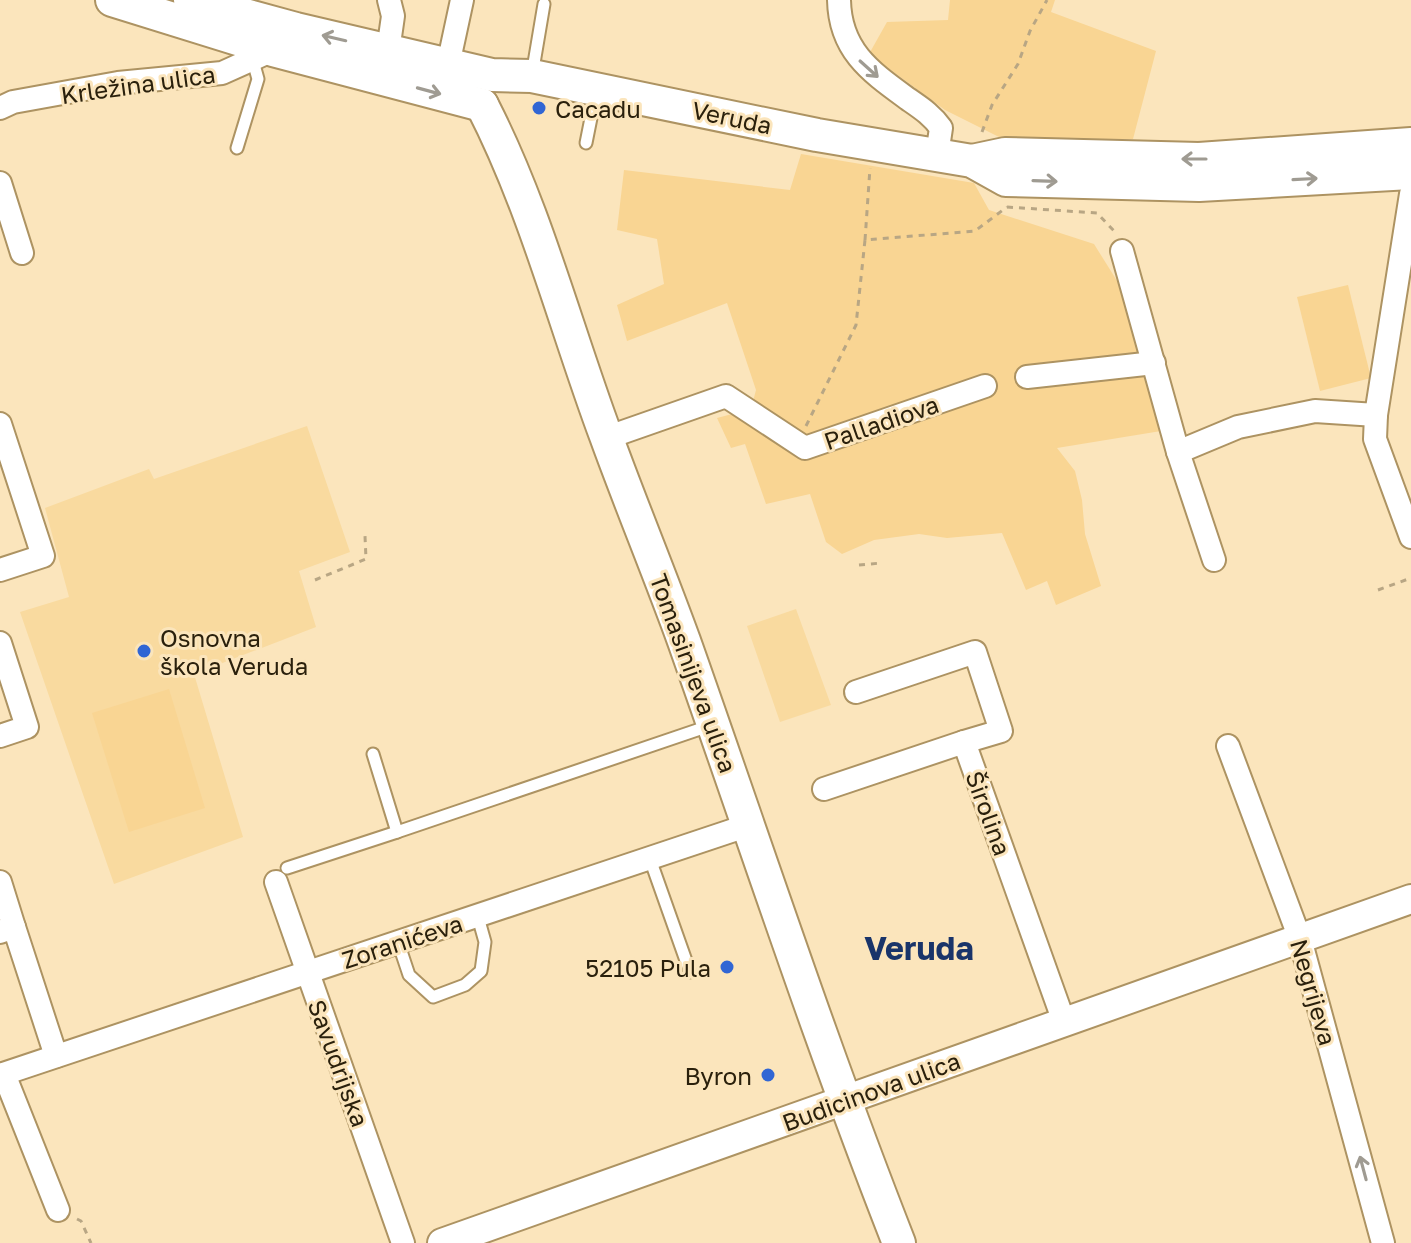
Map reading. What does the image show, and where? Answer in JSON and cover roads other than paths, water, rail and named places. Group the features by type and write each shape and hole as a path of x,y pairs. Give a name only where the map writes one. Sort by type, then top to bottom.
{"main road":[{"name":"Veruda","path":"112,0 263,56 487,90 532,76 872,145 972,161 1006,180 1199,185 1411,173"},
{"name":"Veruda","path":"190,0 448,65 487,90"},
{"name":"Tomasinijeva ulica","path":"487,90 606,438 713,724 843,1101 899,1243"},
{"name":"Veruda","path":"972,161 1005,154 1199,159 1411,144"}],"street":[{"path":"388,51 393,16 389,0"},
{"path":"448,65 462,0"},
{"path":"839,0 845,34 856,57 880,79 933,116 941,128 937,155"},
{"name":"Krležina ulica","path":"0,108 13,102 118,83 222,73 263,56"},
{"path":"0,183 22,253"},
{"path":"1411,194 1376,415 1375,439 1411,537"},
{"path":"1122,251 1178,452 1214,560"},
{"path":"1027,377 1154,363"},
{"name":"Palladiova","path":"606,438 726,396 805,448 985,386"},
{"path":"1178,452 1238,427 1315,411 1376,415"},
{"path":"0,424 43,556 0,570"},
{"path":"0,643 27,727 0,736"},
{"path":"856,692 975,652 1001,731 964,742"},
{"name":"Širolina","path":"824,789 964,742 1064,1022"},
{"name":"Negrijeva","path":"1228,746 1300,939 1383,1243"},
{"name":"Zoranićeva","path":"58,1210 2,1074 749,825"},
{"name":"Savudrijska","path":"282,875 306,973 403,1243"},
{"path":"0,882 7,930 56,1056"},
{"name":"Budicinova ulica","path":"442,1243 1411,899"}],"lane":[{"path":"532,76 544,4"},
{"path":"237,148 263,56"},
{"path":"586,143 597,89"},
{"path":"282,875 397,832 713,724"},
{"path":"373,754 397,832"},
{"path":"650,859 690,972"},
{"path":"398,942 409,975 433,997 465,985 481,971 485,942 478,917"}],"place":[{"name":"Cacadu","path":"539,108"},
{"name":"Osnovna škola Veruda","path":"144,651"},
{"name":"52105 Pula","path":"727,967"},
{"name":"Byron","path":"768,1075"}],"district":[{"name":"Veruda","path":"919,948"}]}
